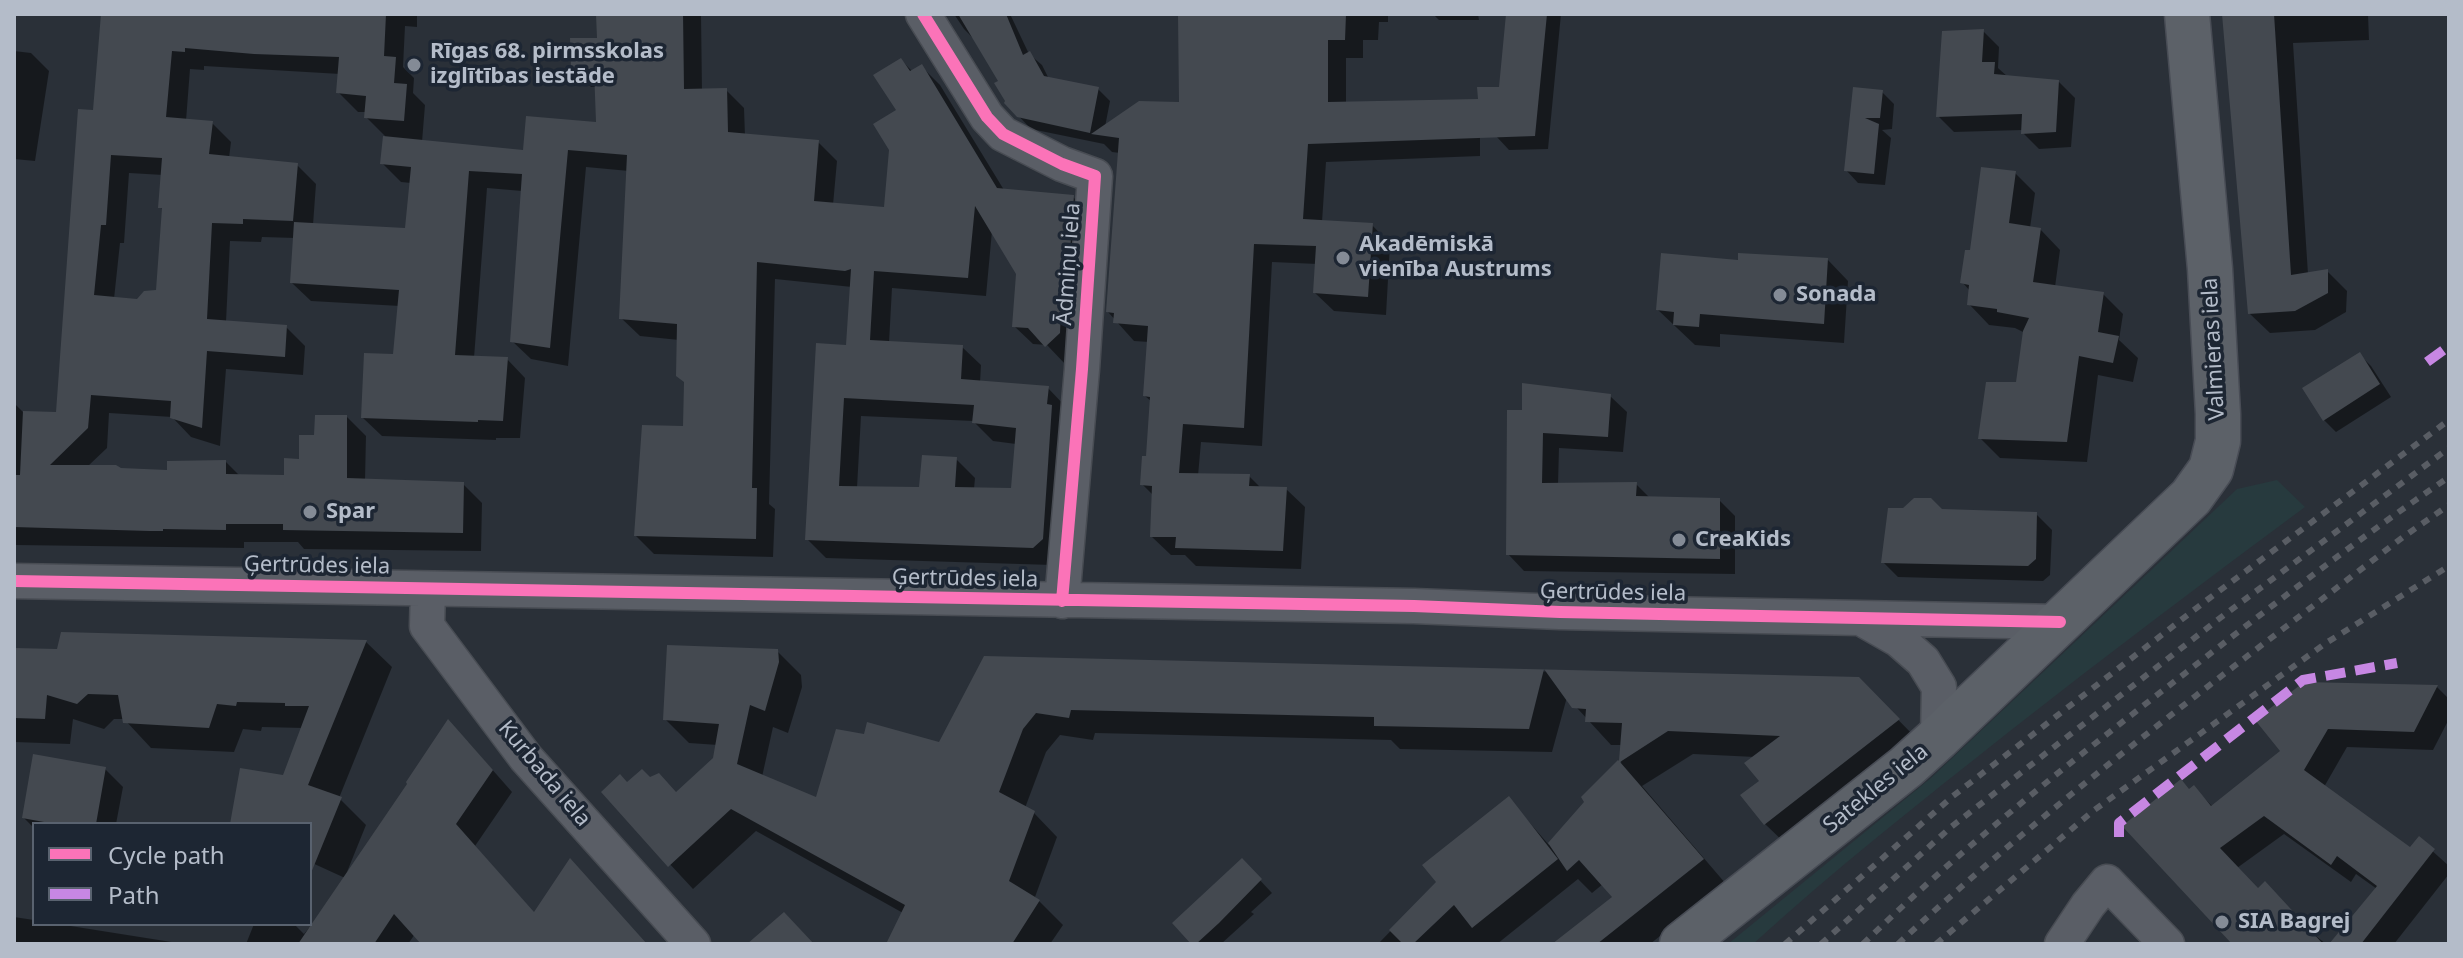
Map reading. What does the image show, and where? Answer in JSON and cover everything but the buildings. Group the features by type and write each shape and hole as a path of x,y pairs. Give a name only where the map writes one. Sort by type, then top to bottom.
{"main road":[{"name":"Valmieras iela","path":"2060,622 2191,497 2211,469 2218,441 2210,269 2187,14"},
{"name":"Satekles iela","path":"1682,944 1906,767 2060,622"}],"street":[{"name":"Ādmiņu iela","path":"923,14 987,117 1003,134 1062,164 1095,176 1062,601"},
{"name":"Ģertrūdes iela","path":"14,581 1414,606 2060,622"},
{"name":"Kurbada iela","path":"428,589 427,626 526,758 693,944"},
{"path":"1860,618 1899,640 1923,661 1939,687 1938,738"},
{"path":"2062,944 2107,882 2167,944"}],"green space":[{"path":"2277,480 2305,507 2010,731 1847,862 1753,944 1728,944 1931,778 2237,489"}],"railway":[{"path":"1785,944 1953,796 2207,600 2449,420"},
{"path":"1821,944 1951,827 2224,615 2449,448"},
{"path":"1863,944 1976,841 2095,744 2310,577 2449,477"},
{"path":"1898,944 2082,785 2403,537 2449,505"},
{"path":"1936,944 2093,811 2326,643 2449,566"}],"marked path":[{"path":"2427,362 2449,346"},
{"path":"2119,837 2119,823 2303,680 2397,663"}],"cycle path":[{"path":"923,14 987,117 1003,134 1062,164 1095,176 1062,601"},
{"path":"14,581 1414,606 2060,622"}],"place":[{"name":"Rīgas 68. pirmsskolas izglītības iestāde","path":"414,65"},
{"name":"Akadēmiskā vienība Austrums","path":"1343,258"},
{"name":"Sonada","path":"1780,295"},
{"name":"Spar","path":"310,512"},
{"name":"CreaKids","path":"1679,540"},
{"name":"SIA Bagrej","path":"2222,922"}]}
